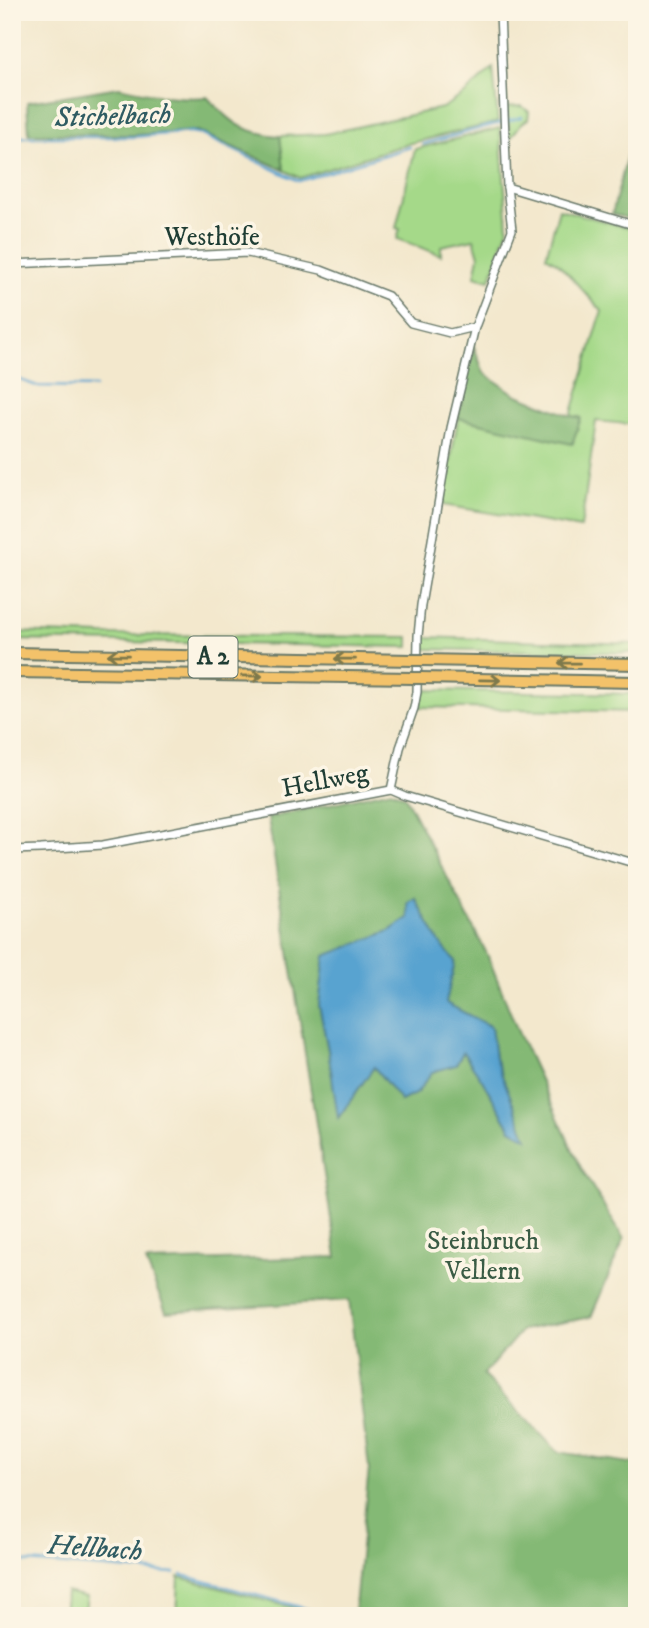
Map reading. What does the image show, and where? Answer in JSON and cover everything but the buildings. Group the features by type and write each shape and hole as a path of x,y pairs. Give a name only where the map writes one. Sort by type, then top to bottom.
{"highway":[{"name":"A 2","path":"12,653 637,664"},
{"name":"A 2","path":"12,671 637,682"}],"street":[{"path":"391,790 417,692 421,605 451,428 475,327 512,230 500,12"},
{"path":"508,187 637,226"},
{"name":"Westhöfe","path":"12,264 248,253 321,270 388,296 411,323 450,333 475,327"},
{"name":"Hellweg","path":"12,850 103,845 391,790 637,864"}],"green space":[{"path":"493,68 498,122 407,144 300,178 284,170 280,136 325,134 442,108 466,93"},
{"path":"119,87 174,97 207,97 239,125 267,135 280,136 284,170 197,131 134,135 29,134 27,102"},
{"path":"522,106 529,112 528,119 510,139 507,107"},
{"path":"500,128 508,228 490,280 475,276 479,256 474,239 441,246 441,255 397,239 400,229 396,228 415,149"},
{"path":"629,148 637,153 637,221 612,214"},
{"path":"559,209 637,230 637,425 596,421 581,528 443,505 458,418 573,443 580,417 571,416 602,311 558,263 546,256"},
{"path":"474,347 484,373 515,394 581,418 572,444 458,418"},
{"path":"12,632 409,637 409,647 12,640"},
{"path":"423,637 637,644 637,653 423,649"},
{"path":"422,690 637,694 637,712 420,707"},
{"name":"Steinbruch Vellern","path":"391,790 405,796 487,954 519,1034 581,1168 624,1239 591,1317 522,1330 483,1375 558,1452 637,1464 637,1616 354,1616 369,1468 349,1300 166,1312 146,1262 337,1257 268,818","holes":["415,898 440,944 455,961 445,1003 491,1027 495,1058 526,1137 511,1129 463,1052 456,1065 432,1072 417,1093 401,1101 374,1067 339,1117 319,1005 325,957 389,931 409,918 408,903"]},
{"path":"179,1577 323,1616 177,1616"},
{"path":"66,1592 87,1597 84,1616 64,1616"}],"water":[{"path":"415,898 440,943 455,961 446,1003 491,1027 495,1058 527,1138 511,1129 463,1052 456,1065 432,1072 417,1093 401,1101 374,1067 338,1118 319,1005 325,956 389,931 409,918 408,903"}],"waterway":[{"name":"Stichelbach","path":"423,144 522,117"},
{"name":"Stichelbach","path":"12,137 134,137 191,132 299,181 410,147"},
{"name":"Stichelbach","path":"629,160 637,162"},
{"path":"12,377 37,386 95,387"},
{"name":"Hellbach","path":"12,1561 175,1573"},
{"name":"Hellbach","path":"182,1575 333,1616"}]}
